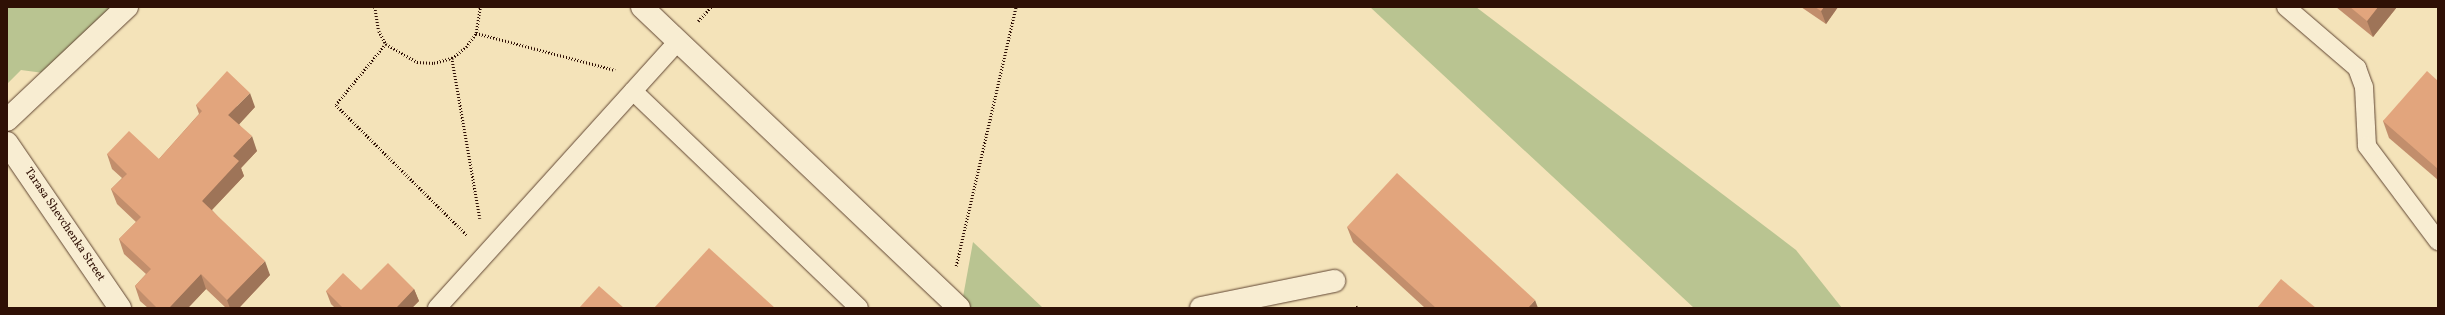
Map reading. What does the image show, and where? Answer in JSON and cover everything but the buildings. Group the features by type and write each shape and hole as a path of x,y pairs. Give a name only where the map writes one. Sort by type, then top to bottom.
{"street":[{"path":"7,120 127,7"},
{"path":"642,7 948,304"},
{"name":"Tarasa Shevchenka Street","path":"7,143 120,308"},
{"path":"1201,308 1334,282"}],"lane":[{"path":"2286,7 2357,68 2364,87 2367,146 2438,241"},
{"path":"437,308 678,41"},
{"path":"633,91 859,308"}],"path":[{"path":"375,7 379,31 386,44 417,62 434,63 452,58 476,33 480,7"},
{"path":"948,304 975,196 1016,7"},
{"path":"476,33 645,78"},
{"path":"386,44 336,105 486,253"},
{"path":"452,58 486,253"}],"green space":[{"path":"7,7 116,7 51,74 21,70 7,84"},
{"path":"1370,7 1476,7 1796,250 1842,308 1694,308"},
{"path":"973,242 1043,308 961,308"}]}
